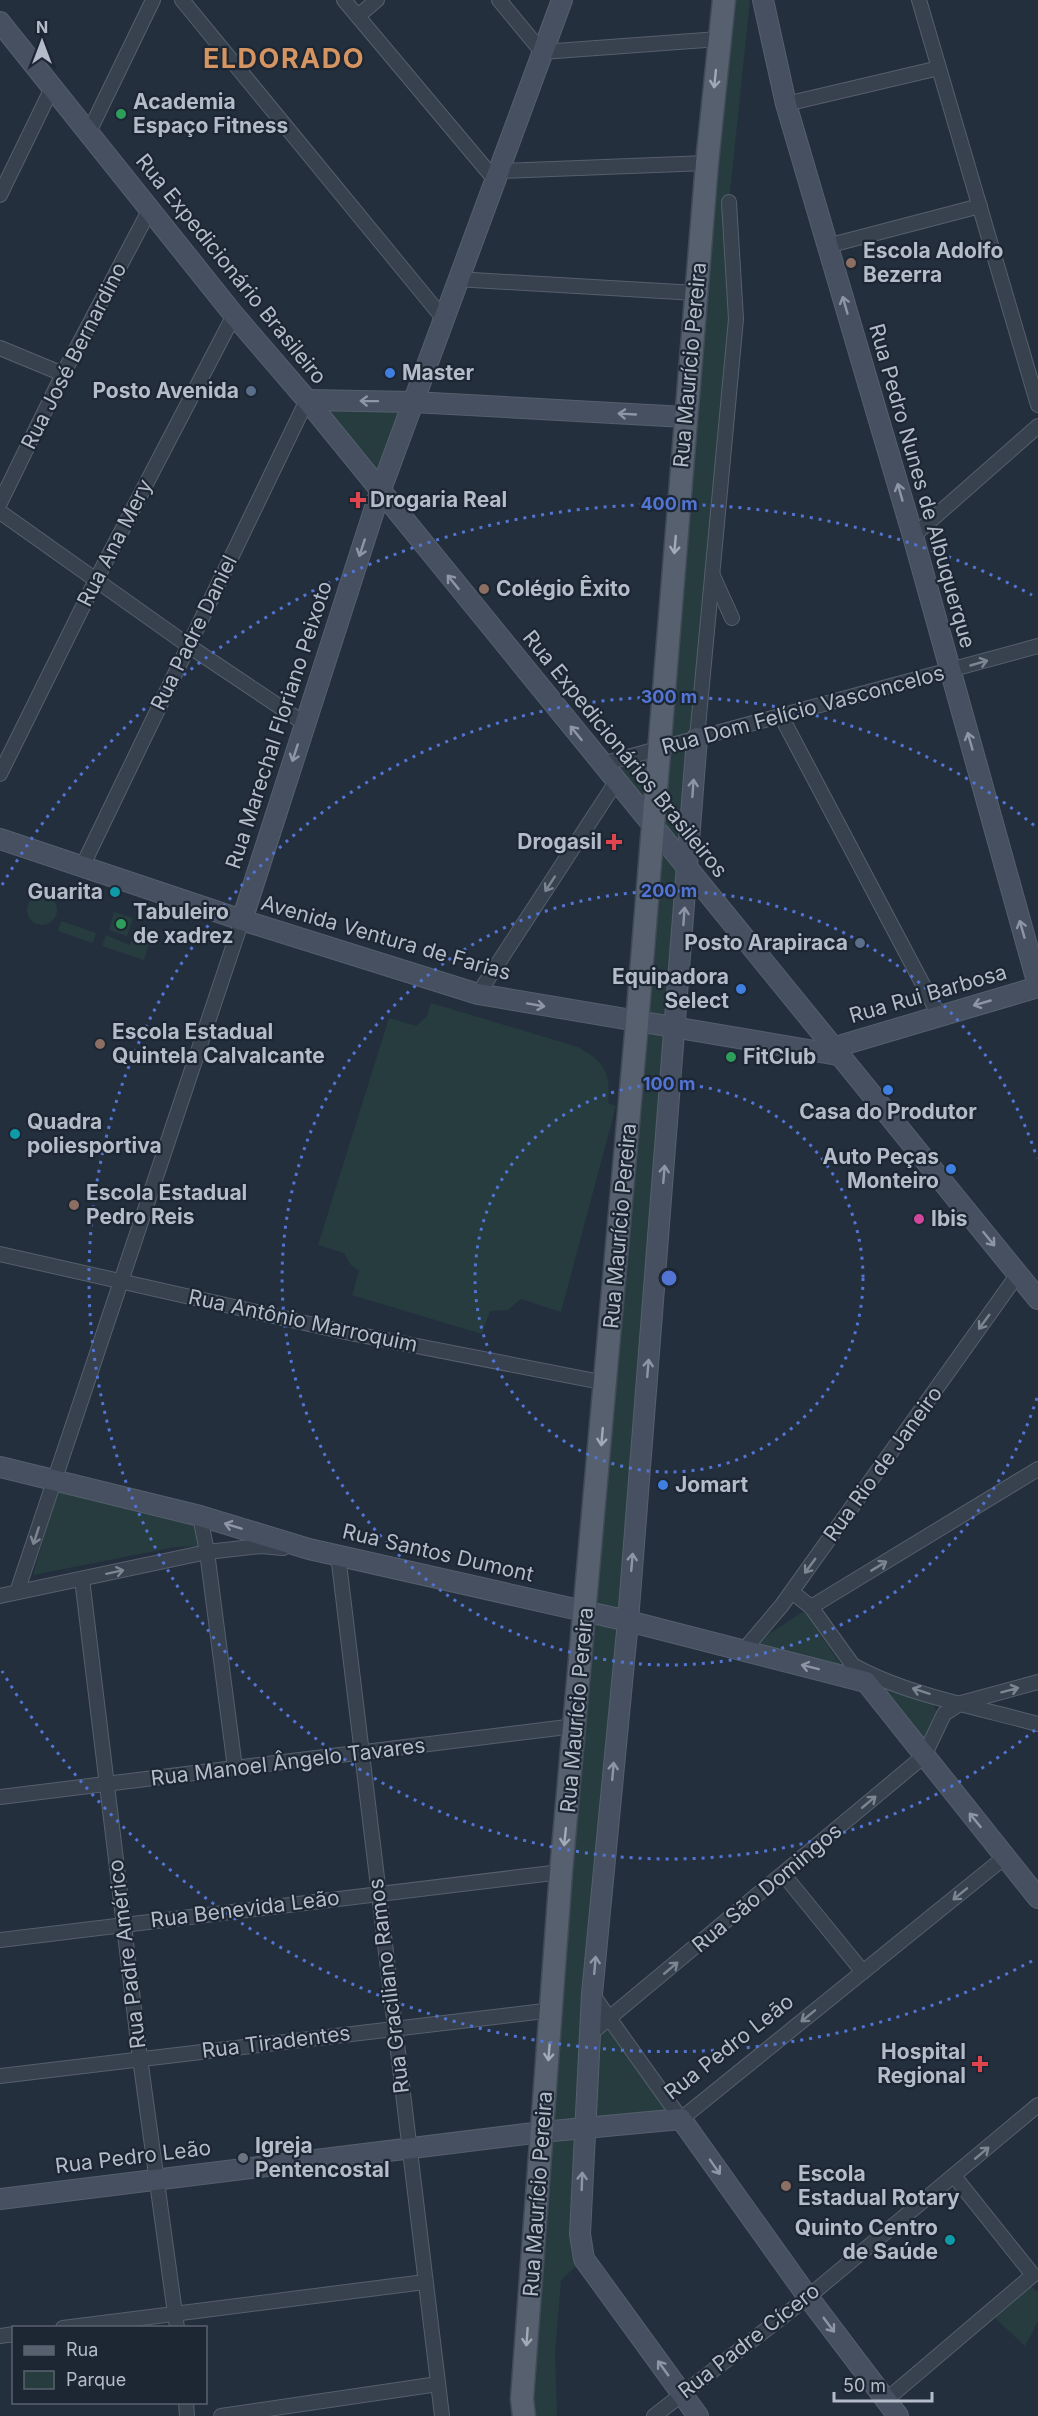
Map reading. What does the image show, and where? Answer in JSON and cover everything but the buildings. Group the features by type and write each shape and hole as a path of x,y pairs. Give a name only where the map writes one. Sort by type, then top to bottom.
{"main road":[{"name":"Rua Maurício Pereira","path":"524,2416 522,2399 553,2010 561,1872 638,1023 706,163 724,0"}],"street":[{"path":"89,132 153,0"},
{"path":"182,0 443,318"},
{"path":"344,0 497,176 706,163"},
{"path":"358,16 376,0"},
{"path":"499,0 542,52 719,39"},
{"name":"Rua Marechal Floriano Peixoto","path":"17,1592 242,920 380,492 456,279 562,0"},
{"name":"Rua Pedro Nunes de Albuquerque","path":"763,0 786,104 913,536 1038,986"},
{"path":"919,0 1038,405"},
{"name":"Rua Expedicionário Brasileiro","path":"0,22 234,315 307,400 380,492"},
{"path":"786,104 939,68"},
{"path":"0,195 52,88"},
{"path":"697,738 736,319 729,202"},
{"path":"827,246 980,206"},
{"name":"Rua José Bernardino","path":"0,503 63,374 150,209"},
{"path":"456,279 696,293"},
{"name":"Rua Ana Mery","path":"0,774 96,580 234,315"},
{"path":"0,348 63,374"},
{"path":"307,400 413,402 686,417"},
{"name":"Rua Padre Daniel","path":"82,867 307,400"},
{"path":"913,536 1038,426"},
{"name":"Rua Expedicionários Brasileiros","path":"380,492 1038,1299"},
{"path":"0,512 189,646 304,723"},
{"path":"712,574 732,618"},
{"name":"Rua Dom Felício Vasconcelos","path":"602,764 1038,646"},
{"path":"781,716 939,1015"},
{"name":"Rua Maurício Pereira","path":"697,738 628,1621 592,1994 580,2234 584,2259 698,2416"},
{"path":"478,994 616,782"},
{"name":"Avenida Ventura de Farias","path":"0,839 242,920 478,994 638,1023 835,1052"},
{"name":"Rua Rui Barbosa","path":"835,1052 939,1015 1038,986"},
{"path":"784,1045 802,1035 810,1020"},
{"name":"Rua Antônio Marroquim","path":"0,1254 345,1332 606,1383"},
{"name":"Rua Rio de Janeiro","path":"744,1650 792,1592 1018,1274"},
{"name":"Rua Santos Dumont","path":"0,1467 200,1516 309,1549 628,1621 866,1682"},
{"path":"811,1607 1038,1469"},
{"path":"200,1516 207,1551 235,1768"},
{"path":"0,1596 207,1551 261,1546 309,1549"},
{"name":"Rua Graciliano Ramos","path":"338,1555 393,2028 442,2416"},
{"name":"Rua Padre Américo","path":"82,1579 123,1924 177,2326"},
{"path":"792,1592 811,1607 851,1664 1038,1898"},
{"path":"851,1664 868,1674 1038,1724"},
{"path":"924,1756 944,1714 961,1703 1038,1682"},
{"name":"Rua Manoel Ângelo Tavares","path":"0,1797 575,1726"},
{"name":"Rua São Domingos","path":"590,2034 784,1875 924,1756"},
{"name":"Rua Pedro Leão","path":"0,2199 542,2132 681,2119 1005,1857"},
{"name":"Rua Benevida Leão","path":"0,1940 561,1872"},
{"path":"784,1875 863,1972"},
{"path":"592,1994 808,2297 892,2408 1033,2275 954,2176"},
{"name":"Rua Tiradentes","path":"0,2076 553,2010"},
{"name":"Rua Padre Cícero","path":"654,2416 808,2297 1038,2105"},
{"path":"78,2326 425,2282"},
{"path":"221,2416 438,2384"}],"green space":[{"path":"724,0 750,0 729,202 736,319 592,1994 681,2119 584,2128 584,2259 561,2280 555,2353 557,2416 524,2416 653,828 602,764 659,748"},
{"path":"316,405 401,406 375,476"},
{"path":"42,895 53,899 57,910 53,921 42,925 31,921 27,910 31,899"},
{"name":"Tabuleiro de xadrez","path":"114,912 133,918 127,936 109,930"},
{"path":"61,921 96,933 93,943 58,931"},
{"path":"135,930 151,936 144,960 102,946 106,935 130,945"},
{"path":"431,1003 578,1047 600,1063 607,1076 608,1103 616,1106 561,1312 521,1299 508,1310 490,1311 482,1334 352,1295 359,1271 350,1264 344,1253 318,1245 389,1018 416,1026 427,1016"},
{"path":"57,1492 196,1526 198,1546 175,1547 33,1575"},
{"path":"804,1611 842,1666 752,1645"},
{"path":"862,1674 933,1703 937,1713 922,1744"},
{"path":"1028,2284 1038,2292 1038,2321 1025,2346 994,2317"}],"place":[{"name":"Academia Espaço Fitness","path":"121,114"},
{"name":"Escola Adolfo Bezerra","path":"851,263"},
{"name":"Master","path":"390,373"},
{"name":"Posto Avenida","path":"251,391"},
{"name":"Drogaria Real","path":"358,500"},
{"name":"Colégio Êxito","path":"484,589"},
{"name":"Drogasil","path":"614,842"},
{"name":"Guarita","path":"115,892"},
{"name":"Tabuleiro de xadrez","path":"121,924"},
{"name":"Posto Arapiraca","path":"860,943"},
{"name":"Equipadora Select","path":"741,989"},
{"name":"Escola Estadual Quintela Calvalcante","path":"100,1044"},
{"name":"FitClub","path":"731,1057"},
{"name":"Casa do Produtor","path":"888,1090"},
{"name":"Quadra poliesportiva","path":"15,1134"},
{"name":"Auto Peças Monteiro","path":"951,1169"},
{"name":"Escola Estadual Pedro Reis","path":"74,1205"},
{"name":"Ibis","path":"919,1219"},
{"name":"Jomart","path":"663,1485"},
{"name":"Hospital Regional","path":"980,2064"},
{"name":"Igreja Pentencostal","path":"243,2158"},
{"name":"Escola Estadual Rotary","path":"786,2186"},
{"name":"Quinto Centro de Saúde","path":"950,2240"}],"district":[{"name":"ELDORADO","path":"284,59"}]}
